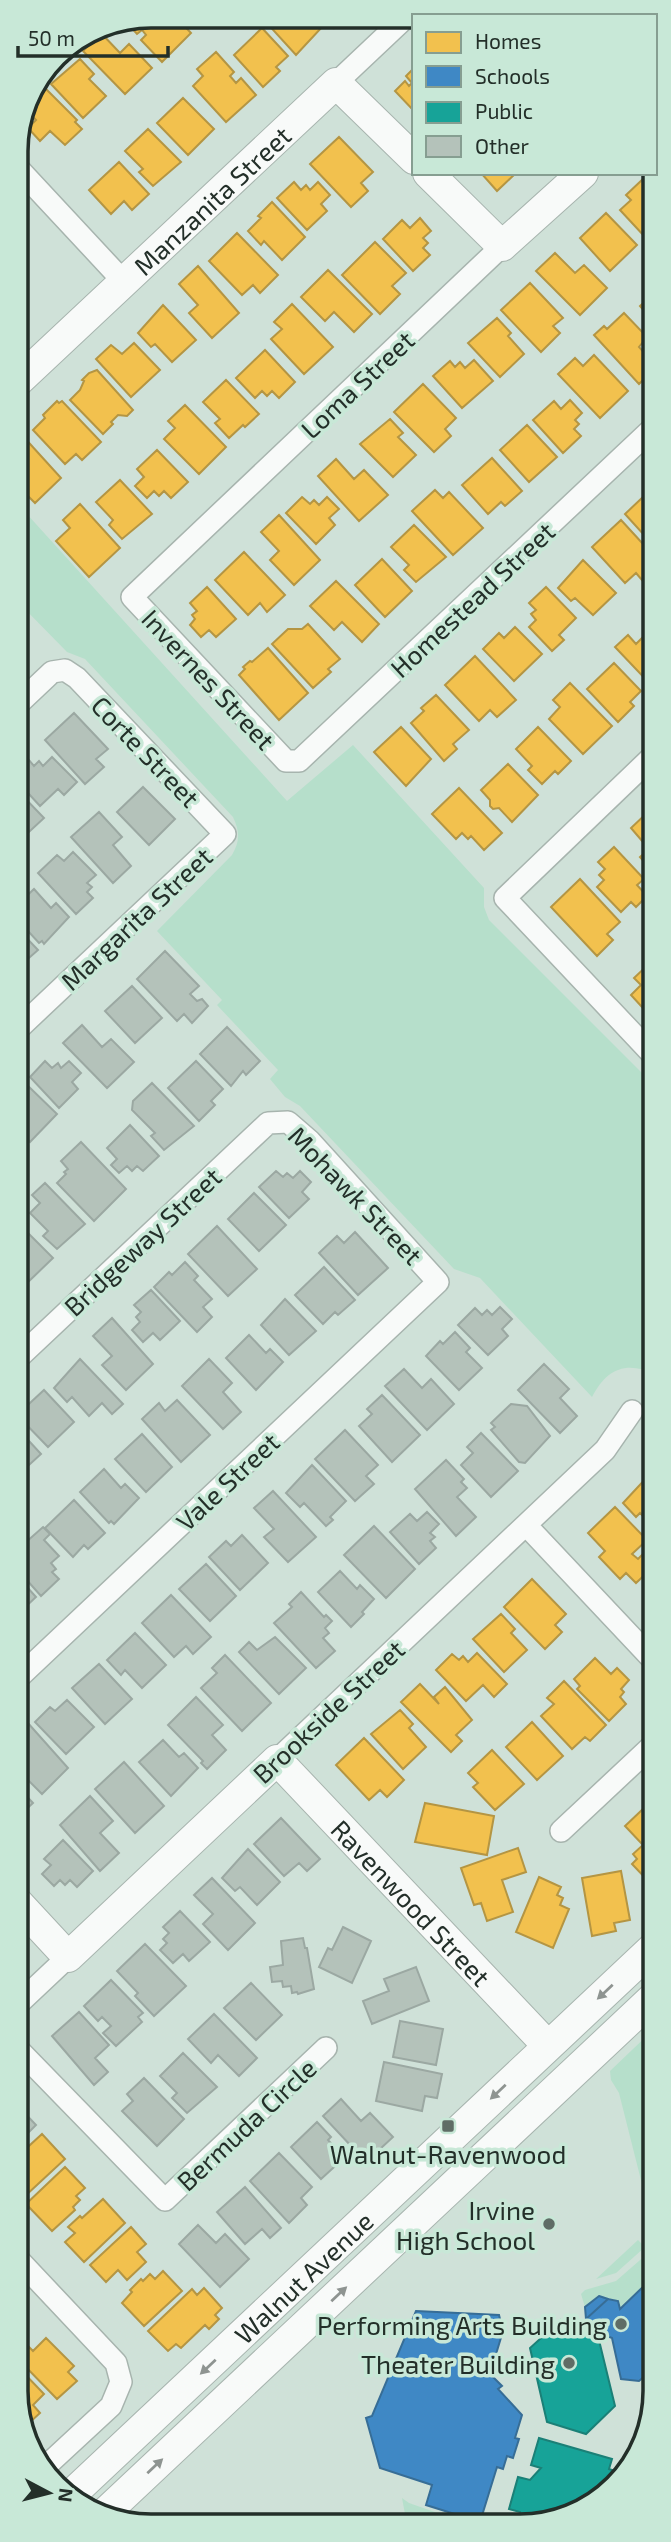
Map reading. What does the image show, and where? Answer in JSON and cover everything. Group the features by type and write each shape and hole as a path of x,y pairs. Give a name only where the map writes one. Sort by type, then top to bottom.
{"main road":[{"path":"336,83 412,157"},
{"name":"Manzanita Street","path":"28,372 336,83"},
{"path":"430,175 502,246"},
{"name":"Loma Street","path":"502,246 581,175"},
{"name":"Brookside Street","path":"68,1957 277,1760"},
{"name":"Ravenwood Street","path":"277,1760 547,2045"},
{"path":"28,1914 68,1957"},
{"name":"Walnut Avenue","path":"84,2483 643,1957"},
{"name":"Walnut Avenue","path":"111,2507 643,2007"}],"street":[{"name":"Manzanita Street","path":"336,83 395,28"},
{"path":"28,179 124,282"},
{"name":"Loma Street","path":"132,597 502,246"},
{"name":"Homestead Street","path":"286,761 299,761 643,437"},
{"name":"Invernes Street","path":"132,597 286,761"},
{"name":"Corte Street","path":"28,695 52,672 65,670 76,678 225,834"},
{"path":"643,766 505,898 643,1044"},
{"name":"Margarita Street","path":"28,1020 225,834"},
{"name":"Mohawk Street","path":"268,1123 288,1122 310,1141 438,1282"},
{"name":"Bridgeway Street","path":"28,1348 268,1123"},
{"name":"Vale Street","path":"28,1669 438,1282"},
{"name":"Brookside Street","path":"277,1760 605,1450 632,1411"},
{"path":"526,1525 643,1649"},
{"path":"561,1831 643,1753"},
{"name":"Brookside Street","path":"28,1995 68,1957"},
{"name":"Bermuda Circle","path":"28,2059 165,2200 326,2049"},
{"path":"28,2270 116,2363 121,2382 111,2406 55,2458"}],"green space":[{"path":"28,515 287,801 353,745 484,888 484,907 489,920 643,1074 643,1370 626,1368 610,1374 592,1397 480,1278 454,1269 300,1106 285,1097 270,1079 278,1070 217,1005 222,1000 157,931 232,855 238,841 233,817 85,659 67,652 28,612"},
{"path":"643,2039 643,2188 619,2093 611,2080 610,2071"},
{"path":"638,2240 643,2245 643,2249 616,2273 596,2279"},
{"path":"643,2257 643,2287 620,2309 618,2301 599,2296 585,2307 581,2294 585,2290 616,2281"},
{"path":"402,2498 440,2514 405,2514"}],"building: Homes":[{"path":"186,28 191,33 162,62 141,40 146,35 142,30 137,34 133,29"},
{"path":"262,28 288,56 276,67 280,71 263,87 234,55"},
{"path":"271,28 321,28 296,55"},
{"path":"105,37 120,53 129,44 152,68 125,94 83,51 91,43"},
{"path":"216,52 234,72 230,76 236,83 241,78 256,95 226,122 193,86 203,76 197,69"},
{"path":"80,59 94,74 89,79 106,96 83,118 51,84"},
{"path":"412,70 412,83 406,76"},
{"path":"405,81 409,86 412,83 412,109 395,91"},
{"path":"45,90 77,120 75,122 82,129 65,145 50,131 40,141 30,130 36,120 33,117 37,104"},
{"path":"183,98 214,129 188,155 157,123"},
{"path":"148,129 181,162 153,186 139,172 143,169 125,151"},
{"path":"339,137 373,172 361,183 368,191 351,207 310,164"},
{"path":"119,162 149,194 132,210 124,201 111,214 89,190"},
{"path":"483,175 514,175 497,191"},
{"path":"643,179 643,235 620,210 631,200 626,195"},
{"path":"294,182 301,190 306,185 310,190 318,182 330,195 321,204 327,211 307,230 277,198"},
{"path":"272,202 305,237 282,260 264,241 261,245 248,231"},
{"path":"606,213 637,245 610,271 580,238"},
{"path":"420,218 431,231 423,238 428,243 423,248 430,255 413,271 383,239 402,220 410,228"},
{"path":"237,233 278,275 260,293 253,285 242,295 209,261"},
{"path":"375,242 406,273 392,286 400,294 380,314 342,275"},
{"path":"555,253 575,273 584,265 607,288 580,315 536,271"},
{"path":"198,266 239,313 212,338 189,313 198,305 179,284"},
{"path":"328,270 372,314 354,332 334,312 325,321 301,297"},
{"path":"530,283 563,318 553,326 560,333 541,352 501,310"},
{"path":"292,304 333,347 304,374 271,339 282,329 274,322"},
{"path":"163,305 196,340 172,362 155,344 151,347 138,333"},
{"path":"624,313 643,333 643,342 639,347 643,352 643,380 639,384 594,335 604,326 607,329"},
{"path":"497,318 511,333 508,336 524,354 500,377 468,343"},
{"path":"134,343 160,370 131,397 96,359 111,345 122,354"},
{"path":"265,350 295,382 279,398 272,391 267,396 262,391 255,398 236,378"},
{"path":"594,355 628,391 600,418 558,374 575,358 583,366"},
{"path":"474,360 493,381 462,408 433,376 450,361 455,367 460,362 465,368"},
{"path":"97,370 133,410 127,416 118,415 103,434 70,400 80,390 84,381 82,380"},
{"path":"226,380 259,414 229,438 215,423 220,419 203,402"},
{"path":"423,384 456,418 445,429 451,436 434,452 394,412"},
{"path":"570,400 582,413 575,420 579,424 574,429 581,436 563,453 533,420 554,401 561,409"},
{"path":"57,401 62,401 101,442 82,460 76,454 65,464 33,430"},
{"path":"185,405 226,447 199,474 164,439 175,428 168,421"},
{"path":"390,419 403,433 398,437 416,455 393,477 360,444"},
{"path":"527,425 557,457 529,482 500,450"},
{"path":"28,442 61,478 35,503 28,496"},
{"path":"157,450 188,482 171,498 164,491 159,496 154,491 147,498 135,486 144,477 137,469"},
{"path":"492,458 522,491 505,506 501,502 488,514 462,485"},
{"path":"336,459 354,479 364,470 388,495 359,521 318,476"},
{"path":"120,480 152,514 122,539 109,525 113,520 96,502"},
{"path":"435,490 443,498 449,492 483,528 453,555 412,511"},
{"path":"302,497 310,504 314,500 319,505 327,497 339,509 329,518 335,525 316,544 286,513"},
{"path":"643,497 643,534 625,514"},
{"path":"80,504 120,548 89,577 56,541 70,528 63,520"},
{"path":"279,515 320,560 294,585 270,560 279,551 261,532"},
{"path":"621,520 643,544 643,579 636,573 625,583 592,547"},
{"path":"414,525 446,557 416,582 404,570 409,565 391,547"},
{"path":"244,552 285,595 267,612 260,603 248,615 215,580"},
{"path":"382,559 412,591 385,617 355,585"},
{"path":"583,560 616,593 593,615 575,598 571,601 558,588"},
{"path":"336,581 379,624 362,642 342,622 334,630 310,606"},
{"path":"207,587 236,619 216,637 209,630 201,637 190,625 195,619 192,615 197,611 190,603"},
{"path":"546,587 576,618 559,635 564,640 552,651 529,627 536,620 531,614 536,610 529,603"},
{"path":"308,624 340,659 328,669 331,672 313,688 272,644 288,629 302,629"},
{"path":"515,627 542,654 514,681 483,649 499,633 504,638"},
{"path":"628,635 636,644 643,637 643,676 615,647"},
{"path":"268,648 308,693 279,720 239,675 245,669 243,667"},
{"path":"475,656 516,700 497,717 490,710 479,721 445,685"},
{"path":"614,663 641,691 630,702 634,706 618,722 587,689"},
{"path":"570,683 612,726 583,754 549,719 560,707 553,700"},
{"path":"436,695 469,730 453,744 457,749 444,761 411,723 424,711 421,708"},
{"path":"401,727 431,759 406,786 374,752"},
{"path":"538,727 571,761 558,774 555,771 542,784 528,770 532,766 516,749"},
{"path":"508,764 538,795 512,822 499,808 493,809 490,806 490,800 481,790"},
{"path":"459,788 502,833 484,850 471,836 468,839 462,833 456,839 432,814"},
{"path":"643,817 643,842 631,828"},
{"path":"614,847 643,878 637,885 643,892 643,900 636,907 631,902 621,912 597,887 604,880 599,875 605,869 598,862"},
{"path":"580,879 620,922 607,934 613,940 597,956 551,907"},
{"path":"643,969 642,1007 631,995 641,985 634,978"},
{"path":"643,1482 643,1516 640,1513 636,1517 623,1503"},
{"path":"615,1507 643,1536 643,1544 632,1554 638,1559 643,1554 643,1576 636,1583 626,1573 620,1579 599,1557 605,1551 588,1533"},
{"path":"532,1579 566,1614 555,1625 562,1632 545,1649 504,1607"},
{"path":"501,1614 515,1629 511,1633 527,1650 504,1672 473,1639"},
{"path":"477,1653 507,1684 494,1697 483,1685 466,1701 436,1670 452,1654 459,1660 463,1656 468,1662"},
{"path":"595,1658 611,1674 617,1668 629,1680 621,1689 624,1692 620,1697 626,1704 609,1721 577,1689 580,1686 574,1679"},
{"path":"564,1681 606,1725 590,1741 585,1737 572,1749 541,1716 554,1704 547,1698"},
{"path":"420,1684 439,1704 434,1697 445,1687 472,1720 456,1735 462,1741 451,1752 401,1702"},
{"path":"400,1710 413,1724 409,1728 426,1747 403,1769 371,1734"},
{"path":"532,1722 563,1756 537,1780 506,1747"},
{"path":"364,1738 404,1780 387,1797 380,1790 369,1800 336,1765"},
{"path":"492,1750 524,1784 495,1810 473,1787 478,1783 468,1773"},
{"path":"425,1803 494,1816 487,1855 415,1842"},
{"path":"643,1809 643,1845 625,1826"},
{"path":"643,1845 643,1876 632,1864 637,1859 633,1854"},
{"path":"518,1848 526,1872 502,1880 513,1912 487,1921 481,1903 474,1905 461,1868"},
{"path":"621,1871 630,1920 614,1923 616,1931 592,1936 582,1878"},
{"path":"539,1877 561,1887 557,1895 563,1898 560,1905 569,1909 553,1948 516,1932"},
{"path":"42,2134 65,2159 28,2193 28,2147"},
{"path":"65,2167 85,2188 76,2196 80,2200 73,2207 75,2210 52,2231 28,2206 28,2202"},
{"path":"103,2199 125,2223 84,2262 65,2242 75,2233 68,2227"},
{"path":"131,2227 146,2244 137,2252 146,2262 127,2280 118,2270 106,2282 90,2265"},
{"path":"163,2271 182,2291 144,2326 122,2303 141,2279 143,2281 150,2274 155,2279"},
{"path":"204,2288 222,2308 215,2315 219,2319 209,2329 205,2325 181,2348 176,2344 168,2351 148,2331 192,2289 197,2295"},
{"path":"46,2338 74,2366 68,2372 77,2381 57,2399 28,2369 28,2348 33,2351"},
{"path":"28,2377 44,2394 33,2405 40,2413 32,2421"}],"building: Schools":[{"name":"Performing Arts Building","path":"643,2287 643,2378 639,2381 621,2379 612,2338 589,2328 586,2319 608,2299 618,2301 620,2309"},
{"path":"599,2296 608,2299 586,2319 585,2307"},
{"path":"416,2311 499,2315 503,2331 490,2374 502,2386 498,2389 522,2415 515,2438 519,2439 513,2458 507,2456 503,2469 497,2467 482,2514 455,2514 426,2505 432,2485 380,2468 366,2418 372,2416"}],"building: Public":[{"name":"Theater Building","path":"561,2320 597,2332 615,2406 586,2434 547,2422 530,2348"},
{"path":"539,2438 612,2459 609,2469 613,2470 582,2498 544,2512 520,2514 509,2509 518,2477 530,2480 541,2468 531,2465"}],"building: Other":[{"path":"74,713 108,749 96,759 104,767 85,784 45,740"},
{"path":"52,757 77,782 64,795 58,789 40,806 28,793 28,759 34,766 39,761 43,766"},
{"path":"143,787 175,819 149,845 117,812"},
{"path":"28,801 44,818 28,833"},
{"path":"99,812 122,837 113,845 131,866 113,883 71,837"},
{"path":"73,852 96,875 87,883 92,887 87,892 93,898 76,914 38,873 57,855 64,861"},
{"path":"34,889 51,908 56,903 69,917 44,944 42,941 39,943 28,931 28,895"},
{"path":"28,940 38,950 28,959"},
{"path":"165,951 199,986 190,994 197,1001 202,999 208,1006 192,1023 184,1014 177,1021 137,979"},
{"path":"132,986 162,1018 135,1043 105,1011"},
{"path":"82,1025 102,1047 111,1039 134,1062 107,1088 63,1043"},
{"path":"227,1027 260,1061 246,1075 243,1071 231,1086 200,1054"},
{"path":"45,1061 52,1068 58,1063 61,1068 69,1061 81,1073 72,1082 78,1089 59,1108 30,1077"},
{"path":"196,1061 223,1089 211,1101 215,1105 199,1121 168,1088"},
{"path":"152,1083 194,1126 164,1150 151,1136 155,1133 132,1110 133,1101"},
{"path":"28,1086 57,1114 30,1142 28,1140"},
{"path":"130,1125 159,1156 143,1171 137,1166 132,1171 127,1166 119,1173 111,1165 117,1159 107,1148"},
{"path":"81,1142 126,1189 94,1221 57,1183 68,1169 61,1161"},
{"path":"276,1171 283,1177 287,1173 293,1178 300,1171 311,1182 302,1192 309,1199 289,1218 259,1187"},
{"path":"45,1183 85,1224 57,1249 43,1236 48,1231 30,1213 40,1203 32,1195"},
{"path":"254,1193 286,1225 259,1251 228,1219"},
{"path":"217,1226 257,1269 228,1296 188,1254"},
{"path":"355,1232 388,1268 358,1295 319,1253 337,1236 344,1243"},
{"path":"28,1233 53,1258 28,1282"},
{"path":"185,1262 198,1276 194,1280 212,1299 203,1307 212,1317 197,1332 154,1287 169,1272 172,1275"},
{"path":"324,1267 355,1300 338,1315 335,1312 323,1324 295,1295"},
{"path":"151,1290 180,1321 160,1340 153,1333 143,1342 132,1330 140,1322 136,1317 141,1312 134,1305"},
{"path":"285,1299 316,1331 289,1355 261,1325"},
{"path":"500,1307 512,1319 502,1329 508,1336 488,1355 458,1325 475,1308 482,1315 487,1310 492,1315"},
{"path":"112,1318 153,1364 126,1390 102,1365 112,1356 93,1336"},
{"path":"455,1332 470,1348 466,1352 482,1368 459,1390 426,1356 440,1341 443,1344"},
{"path":"249,1335 266,1353 270,1349 283,1362 256,1390 226,1358"},
{"path":"80,1359 123,1404 112,1414 102,1403 89,1416 72,1397 67,1402 54,1388"},
{"path":"209,1359 232,1383 223,1392 241,1412 223,1429 182,1386"},
{"path":"544,1364 569,1389 560,1398 577,1416 560,1433 518,1390"},
{"path":"404,1369 422,1388 431,1379 454,1404 427,1430 385,1386"},
{"path":"44,1390 74,1422 48,1447 28,1426 28,1405"},
{"path":"382,1395 420,1435 392,1462 359,1426 372,1414 367,1409"},
{"path":"177,1400 210,1435 181,1462 142,1419 159,1403 165,1411"},
{"path":"511,1404 527,1406 550,1436 525,1463 519,1462 491,1430 495,1427 491,1423"},
{"path":"345,1430 378,1465 366,1476 374,1484 355,1501 315,1459"},
{"path":"481,1433 518,1471 491,1497 461,1465 473,1453 467,1447"},
{"path":"142,1434 172,1467 146,1492 115,1459"},
{"path":"28,1440 41,1454 28,1466"},
{"path":"446,1460 464,1479 461,1482 467,1488 457,1497 476,1517 456,1536 415,1489"},
{"path":"312,1465 346,1501 330,1517 333,1520 326,1526 304,1503 300,1507 286,1493"},
{"path":"104,1469 121,1488 125,1484 139,1498 114,1524 111,1521 109,1523 80,1492"},
{"path":"273,1491 316,1537 288,1562 264,1537 274,1529 254,1508"},
{"path":"74,1500 105,1533 88,1549 84,1545 73,1557 45,1528"},
{"path":"427,1512 439,1524 430,1533 435,1537 430,1541 436,1548 419,1564 390,1532 410,1514 417,1521"},
{"path":"374,1526 415,1569 386,1598 344,1555"},
{"path":"43,1527 50,1534 44,1540 59,1556 51,1563 56,1569 52,1572 59,1579 41,1596 28,1581 28,1540"},
{"path":"242,1535 268,1563 240,1590 209,1557 226,1541 231,1546"},
{"path":"206,1564 236,1596 210,1621 179,1589"},
{"path":"340,1571 357,1589 360,1585 374,1599 351,1627 318,1592"},
{"path":"28,1588 36,1597 28,1604"},
{"path":"301,1592 324,1617 326,1615 332,1621 325,1628 329,1633 323,1638 335,1651 316,1668 274,1623 292,1607 289,1604"},
{"path":"171,1595 211,1637 193,1654 186,1646 174,1657 142,1623"},
{"path":"135,1633 166,1665 142,1688 125,1670 121,1675 107,1660"},
{"path":"275,1637 306,1668 279,1694 239,1652 249,1642 257,1650"},
{"path":"225,1655 271,1703 242,1731 201,1688 217,1673 212,1668"},
{"path":"99,1664 132,1699 105,1724 72,1688"},
{"path":"196,1697 223,1725 212,1735 226,1750 207,1769 201,1763 203,1761 168,1725"},
{"path":"67,1700 94,1727 66,1754 35,1722 50,1707 55,1711"},
{"path":"28,1723 68,1768 42,1794 28,1780"},
{"path":"163,1740 179,1757 184,1753 198,1768 171,1796 139,1762"},
{"path":"124,1762 164,1806 135,1833 95,1789"},
{"path":"90,1796 113,1821 100,1833 119,1853 100,1871 60,1825"},
{"path":"281,1818 320,1859 307,1871 299,1863 284,1876 254,1844"},
{"path":"63,1840 93,1871 77,1887 70,1880 65,1885 60,1880 54,1886 42,1874 51,1865 44,1859"},
{"path":"248,1849 280,1882 257,1905 240,1887 235,1891 222,1878"},
{"path":"212,1878 255,1923 228,1950 203,1924 213,1914 194,1895"},
{"path":"180,1911 210,1942 189,1961 183,1954 173,1963 160,1950 167,1943 163,1939 169,1933 163,1927"},
{"path":"343,1927 371,1941 352,1983 319,1967 328,1948 332,1950"},
{"path":"303,1938 314,1989 298,1994 292,1993 291,1986 283,1987 282,1981 272,1982 270,1967 283,1965 281,1941"},
{"path":"145,1944 186,1986 154,2016 135,1996 138,1993 117,1971"},
{"path":"416,1967 429,2001 372,2024 363,2001 389,1991 384,1979"},
{"path":"111,1980 143,2013 138,2017 142,2022 116,2046 103,2033 111,2026 102,2017 98,2021 84,2006"},
{"path":"251,1983 282,2015 256,2040 224,2008"},
{"path":"79,2012 109,2045 95,2058 108,2072 94,2085 52,2036"},
{"path":"214,2014 257,2058 239,2076 218,2055 211,2063 188,2039"},
{"path":"400,2021 443,2029 436,2065 393,2057"},
{"path":"183,2053 217,2087 187,2113 172,2098 177,2093 160,2076"},
{"path":"384,2062 442,2074 437,2098 425,2096 422,2111 376,2101"},
{"path":"144,2078 184,2119 157,2146 122,2111 133,2101 127,2094"},
{"path":"341,2099 361,2121 370,2113 393,2137 366,2162 323,2116"},
{"path":"28,2117 36,2125 28,2133"},
{"path":"317,2122 331,2137 328,2140 344,2158 321,2179 291,2147"},
{"path":"279,2153 312,2187 301,2198 307,2205 289,2223 250,2181"},
{"path":"245,2187 281,2228 270,2238 262,2229 245,2244 217,2212"},
{"path":"198,2225 216,2243 225,2234 249,2259 220,2287 179,2244"}],"place":[{"name":"Walnut-Ravenwood","path":"448,2126"},
{"name":"Irvine High School","path":"549,2224"},
{"name":"Performing Arts Building","path":"621,2324"},
{"name":"Theater Building","path":"569,2363"}]}
